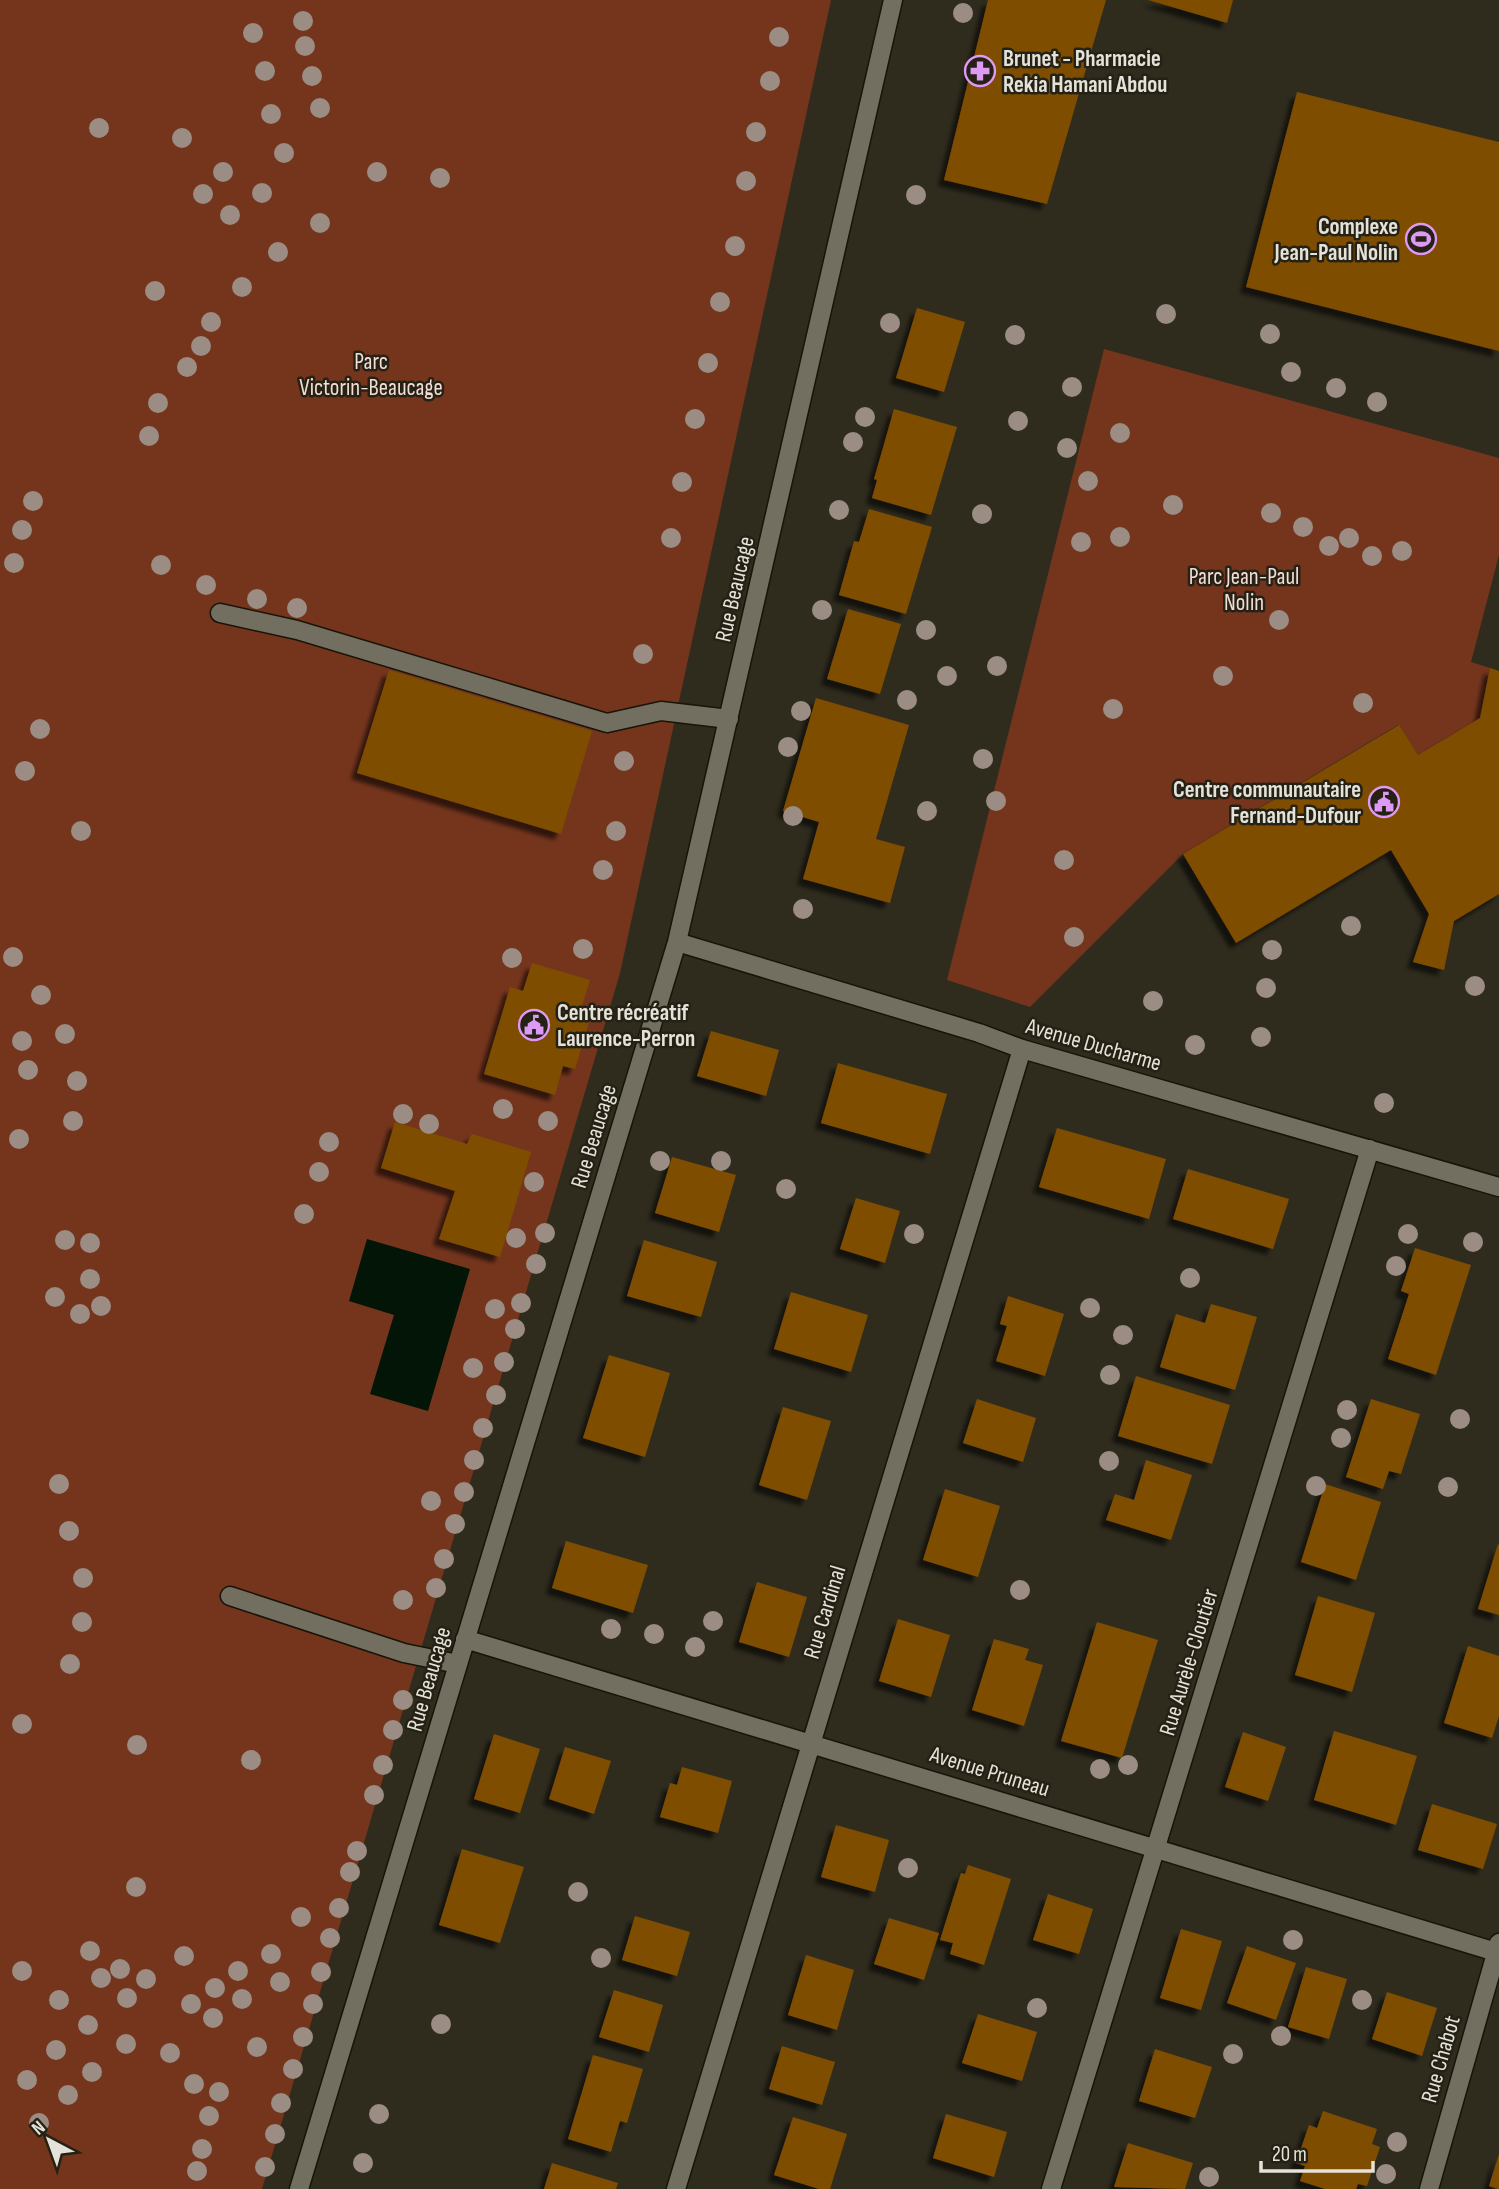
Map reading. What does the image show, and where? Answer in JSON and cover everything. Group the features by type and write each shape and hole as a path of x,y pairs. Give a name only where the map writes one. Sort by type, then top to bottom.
{"street":[{"name":"Rue Beaucage","path":"299,2189 677,942 893,0"},
{"path":"220,613 297,630 607,723 661,711 729,719"},
{"name":"Avenue Ducharme","path":"677,942 1022,1049 1499,1187"},
{"name":"Rue Cardinal","path":"676,2189 1022,1049"},
{"name":"Rue Aurèle-Cloutier","path":"1051,2189 1370,1149"},
{"path":"230,1596 404,1653 458,1664"},
{"name":"Avenue Pruneau","path":"465,1639 1498,1949"},
{"name":"Rue Chabot","path":"1429,2189 1498,1949"}],"green space":[{"name":"Parc Victorin-Beaucage","path":"0,0 831,0 620,973 262,2189 0,2189"},
{"name":"Parc Jean-Paul Nolin","path":"1104,349 1499,458 1499,555 1471,662 1490,668 1480,718 1418,755 1398,725 1183,854 1030,1007 947,980"}],"shaded area":[{"path":"367,1239 470,1269 428,1411 370,1394 394,1315 349,1301"}],"building":[{"path":"988,0 1106,0 1047,204 944,180"},
{"path":"1148,0 1233,0 1227,23"},
{"path":"1297,92 1499,142 1499,351 1246,287"},
{"path":"917,308 965,322 944,392 896,378"},
{"path":"894,409 957,427 931,515 872,498 877,480 874,479"},
{"path":"869,509 932,527 906,614 839,595 854,541 859,542"},
{"path":"848,609 901,624 880,694 827,679"},
{"name":"Centre communautaire Fernand-Dufour","path":"1490,668 1499,671 1499,894 1454,921 1444,970 1413,962 1429,914 1391,850 1236,943 1183,854 1399,725 1418,755 1480,718"},
{"path":"389,670 592,731 561,834 357,773"},
{"path":"816,698 909,725 876,839 905,847 890,903 803,879 819,822 783,811"},
{"path":"532,963 590,980 581,1009 592,1012 575,1069 563,1066 555,1095 484,1074 510,987 523,991"},
{"path":"711,1031 779,1050 766,1096 697,1076"},
{"path":"838,1063 947,1094 930,1154 821,1123"},
{"path":"395,1122 467,1144 472,1134 531,1152 500,1257 439,1239 455,1191 381,1168"},
{"path":"1057,1128 1166,1159 1149,1219 1039,1187"},
{"path":"672,1157 736,1175 719,1232 655,1213"},
{"path":"1188,1169 1289,1199 1273,1249 1173,1219"},
{"path":"856,1198 900,1211 885,1263 840,1249"},
{"path":"644,1240 717,1262 701,1317 627,1296"},
{"path":"1415,1248 1471,1265 1436,1375 1388,1359 1409,1294 1401,1291"},
{"path":"791,1292 868,1315 851,1372 774,1349"},
{"path":"1008,1296 1064,1314 1045,1376 996,1361 1007,1326 1000,1324"},
{"path":"1211,1304 1257,1317 1235,1390 1160,1367 1176,1314 1205,1323"},
{"path":"609,1355 670,1373 645,1457 583,1438"},
{"path":"1136,1376 1230,1405 1212,1464 1118,1436"},
{"path":"977,1399 1036,1418 1023,1462 963,1443"},
{"path":"1371,1399 1420,1414 1401,1474 1389,1471 1383,1489 1346,1477"},
{"path":"783,1407 831,1421 807,1500 759,1485"},
{"path":"1146,1460 1192,1475 1171,1540 1106,1520 1115,1494 1134,1500"},
{"path":"1325,1484 1381,1502 1356,1580 1301,1562"},
{"path":"945,1489 1000,1506 978,1577 923,1560"},
{"path":"566,1541 648,1565 633,1613 552,1588"},
{"path":"1499,1545 1499,1615 1478,1609"},
{"path":"757,1582 807,1597 789,1657 739,1642"},
{"path":"1318,1596 1375,1613 1352,1692 1295,1675"},
{"path":"898,1619 950,1635 931,1697 879,1681"},
{"path":"1097,1622 1158,1640 1122,1758 1061,1741"},
{"path":"994,1639 1029,1649 1025,1660 1043,1665 1024,1726 972,1710"},
{"path":"1468,1646 1499,1656 1499,1716 1492,1738 1444,1723"},
{"path":"1334,1731 1417,1756 1396,1825 1314,1800"},
{"path":"1243,1732 1286,1747 1268,1801 1225,1787"},
{"path":"494,1734 540,1749 520,1813 474,1799"},
{"path":"565,1747 611,1761 594,1814 549,1799"},
{"path":"682,1767 732,1781 718,1833 660,1817 670,1783 677,1785"},
{"path":"1432,1804 1497,1824 1483,1869 1418,1850"},
{"path":"836,1825 889,1840 875,1892 821,1877"},
{"path":"462,1849 524,1867 500,1943 439,1925"},
{"path":"968,1865 1011,1879 984,1965 950,1954 953,1943 940,1940 961,1873 965,1874"},
{"path":"1048,1894 1093,1909 1079,1954 1033,1940"},
{"path":"635,1916 690,1932 677,1976 622,1960"},
{"path":"889,1918 939,1933 924,1980 874,1964"},
{"path":"1181,1929 1222,1941 1201,2010 1160,1998"},
{"path":"1247,1946 1296,1963 1276,2020 1227,2003"},
{"path":"806,1955 854,1970 837,2030 788,2015"},
{"path":"1306,1967 1347,1979 1329,2039 1288,2027"},
{"path":"614,1990 663,2005 649,2052 599,2037"},
{"path":"1387,1992 1437,2008 1422,2056 1372,2039"},
{"path":"978,2014 1037,2032 1022,2081 962,2063"},
{"path":"782,2046 835,2062 822,2105 769,2089"},
{"path":"1155,2049 1212,2067 1195,2118 1139,2101"},
{"path":"593,2055 643,2069 627,2123 620,2121 611,2152 568,2139"},
{"path":"1323,2111 1377,2129 1372,2144 1380,2147 1367,2186 1358,2184 1356,2189 1325,2189 1300,2181 1305,2166 1296,2163 1309,2125 1317,2128"},
{"path":"946,2114 1007,2132 994,2177 933,2158"},
{"path":"793,2117 847,2134 830,2189 819,2189 774,2175"},
{"path":"1128,2143 1193,2163 1185,2189 1114,2187"},
{"path":"1499,2154 1499,2189 1498,2189 1489,2186"},
{"path":"552,2163 618,2183 616,2189 544,2189"}],"place":[{"name":"Brunet - Pharmacie Rekia Hamani Abdou","path":"980,71"},
{"name":"Complexe Jean-Paul Nolin","path":"1421,239"},
{"name":"Centre communautaire Fernand-Dufour","path":"1384,802"},
{"name":"Centre récréatif Laurence-Perron","path":"534,1025"}]}
